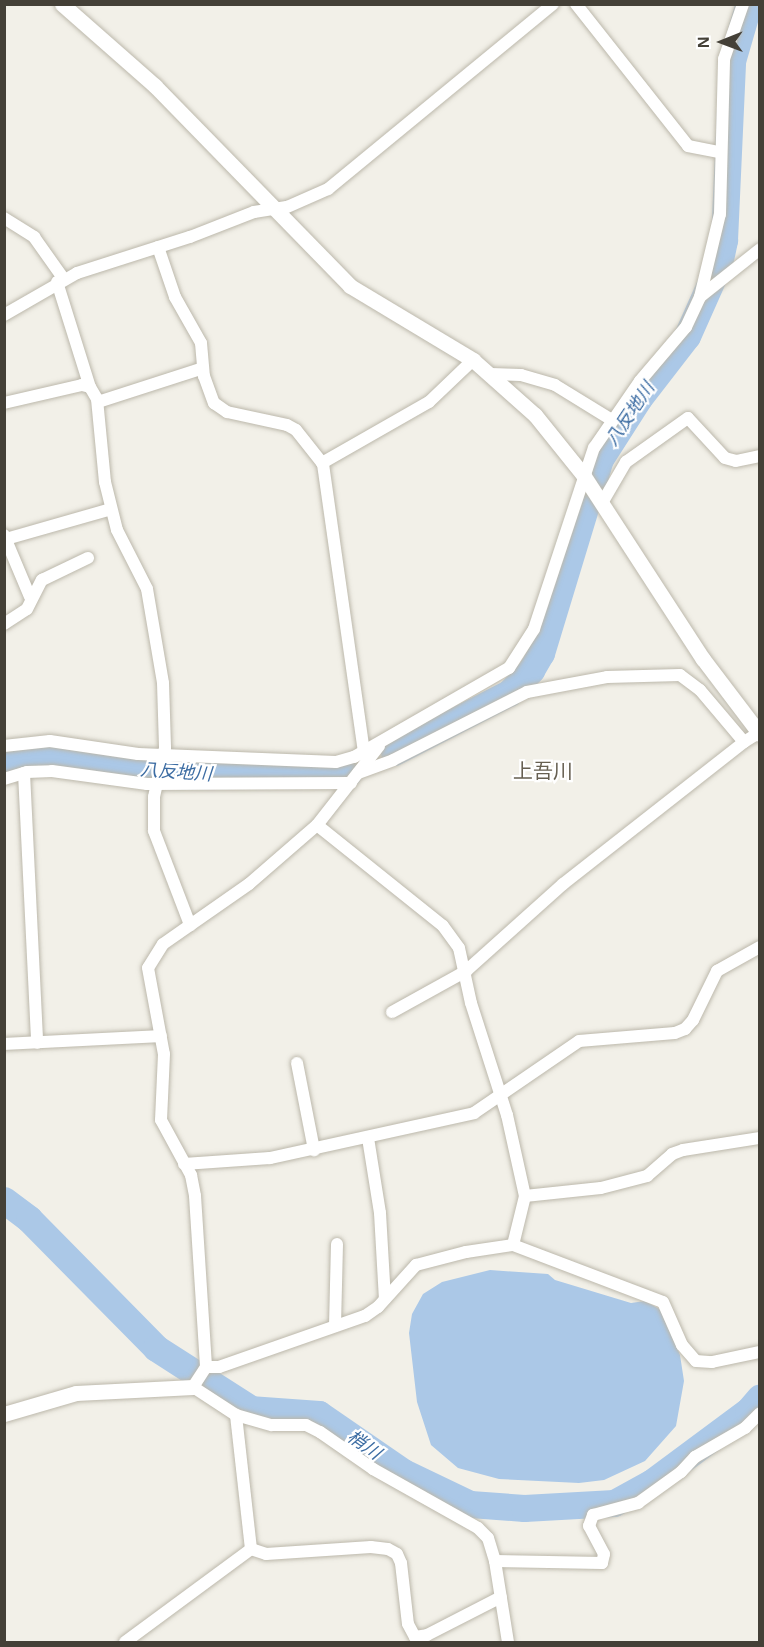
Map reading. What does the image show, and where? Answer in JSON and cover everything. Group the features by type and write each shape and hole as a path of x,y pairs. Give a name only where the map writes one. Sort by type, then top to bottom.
{"street":[{"path":"62,4 163,94 350,286 473,360 535,415 584,476 703,659 759,733 744,742 563,884 466,971 392,1012"},
{"path":"4,315 60,280 254,212 274,209 328,189 553,4"},
{"path":"576,4 688,146 720,152"},
{"path":"4,746 50,741 162,755 336,762 364,751 510,668 534,629 594,448 612,420 686,327 700,297 720,214 724,59 743,4"},
{"path":"4,218 34,237 60,280 90,387 98,402 105,482 111,509 120,537 147,589 163,683 162,755 157,784 154,831 190,925"},
{"path":"158,247 175,297 201,343 206,387 219,409 287,425 296,430 322,463 364,751"},
{"path":"700,297 759,249"},
{"path":"322,463 429,402 473,360"},
{"path":"98,402 203,368"},
{"path":"491,374 508,372 546,382 612,420"},
{"path":"4,404 70,386 90,387"},
{"path":"602,503 626,462 688,418 725,458 736,461 759,456"},
{"path":"30,597 5,537 111,509"},
{"path":"4,624 20,616 42,580 88,558"},
{"path":"4,779 24,772 74,773 157,784 354,778 527,692 607,677 680,675 700,690 744,742"},
{"path":"195,1386 206,1367 195,1196 184,1164 161,1120 165,1068 148,968 163,944 249,884 317,825 383,740"},
{"path":"24,772 37,1043"},
{"path":"317,825 443,927 459,948 466,971 471,1003 502,1096 525,1196 513,1245"},
{"path":"184,1164 270,1158 474,1113 502,1096 579,1041 675,1033 685,1029 693,1020 717,971 759,947"},
{"path":"4,1044 161,1036"},
{"path":"297,1063 314,1149"},
{"path":"368,1138 380,1213 385,1299"},
{"path":"525,1196 601,1188 647,1176 672,1154 684,1150 759,1138"},
{"path":"335,1326 337,1244"},
{"path":"206,1367 219,1368 365,1316 385,1299 416,1265 466,1252 513,1245 663,1302 682,1345 696,1361 712,1362 759,1352"},
{"path":"4,1414 76,1393 195,1386 236,1415 272,1425 306,1425 320,1432 373,1469 478,1528 488,1538 495,1561 508,1642"},
{"path":"495,1561 602,1563 604,1554 589,1526 593,1515 638,1503 695,1457 745,1428 759,1413"},
{"path":"236,1415 251,1549"},
{"path":"251,1549 266,1554 371,1547 388,1549 397,1554 401,1563 408,1624 411,1633 418,1640 501,1597"},
{"path":"125,1642 251,1549"}],"water":[{"path":"490,1270 548,1274 555,1280 631,1303 645,1301 661,1310 680,1355 684,1381 676,1426 645,1461 604,1480 579,1483 499,1479 458,1468 431,1445 417,1402 409,1333 412,1314 423,1294 442,1282"}],"waterway":[{"name":"八反地川","path":"394,752 509,693 531,670 541,653 600,459 639,398 687,336 719,264 724,240 732,61 748,6"},
{"name":"八反地川","path":"4,764 44,757 184,776 348,773"},
{"name":"梢川","path":"4,1200 29,1219 156,1348 251,1409 319,1414 403,1472 470,1504 524,1508 614,1503 652,1482 748,1411 760,1397"}],"district":[{"name":"上吾川","path":"543,771"}]}
